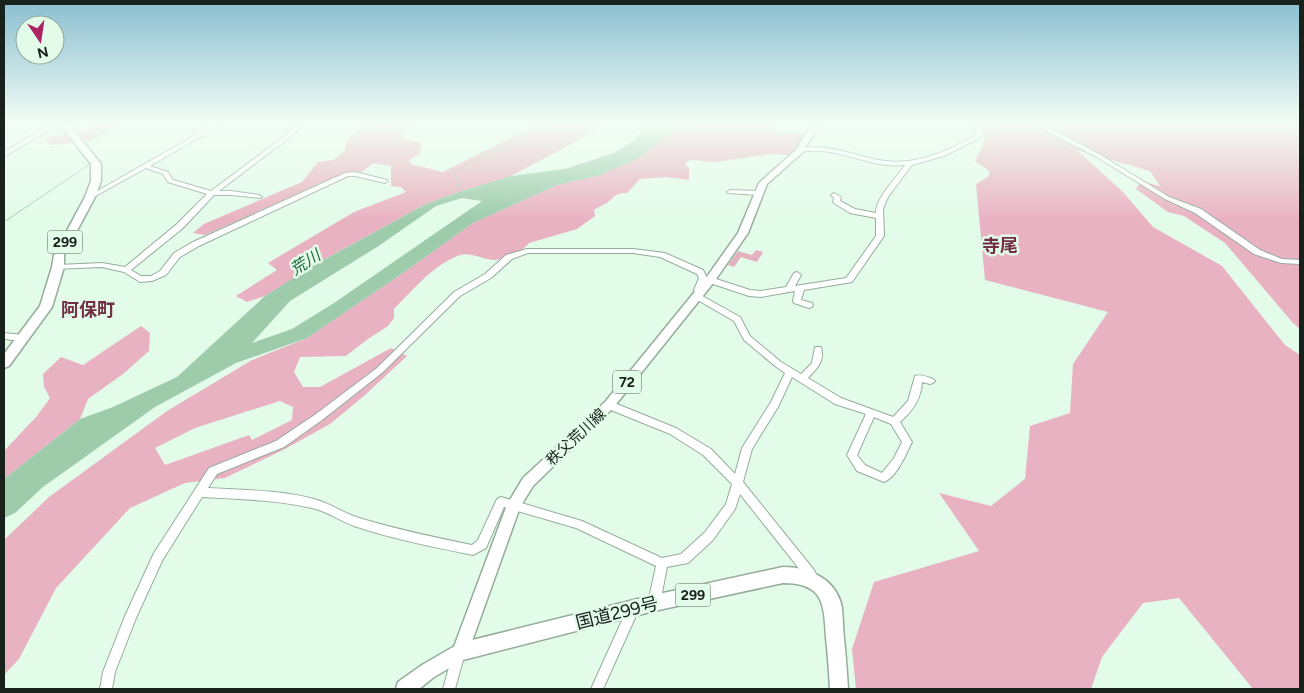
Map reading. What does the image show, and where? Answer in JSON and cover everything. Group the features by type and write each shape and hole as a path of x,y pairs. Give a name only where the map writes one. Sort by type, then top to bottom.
{"highway":[{"name":"299","path":"4,363 46,307 58,267 59,255 90,197 96,181 96,164 89,155"},
{"name":"国道299号","path":"405,689 428,671 460,652 654,603 783,576 796,575 809,579"},
{"path":"809,579 820,584 828,594 833,606 839,689"}],"main road":[{"name":"秩父荒川線","path":"460,652 514,505 528,482 609,405 710,280 743,233 758,192 770,175 794,155"}],"street":[{"path":"90,197 164,155"},
{"path":"126,270 180,226 212,193 262,155"},
{"path":"853,155 877,162 911,162 941,155"},
{"path":"1098,155 1160,194 1198,212 1257,252 1281,261 1300,262"},
{"path":"710,280 749,293 770,294 844,282 852,278 880,236 879,209 885,197 911,162"},
{"path":"145,166 166,173 170,181 212,193 231,192 259,197"},
{"path":"58,267 91,264 126,270 140,279 152,278 163,273 177,255 196,244 347,174 385,181"},
{"path":"730,192 758,192"},
{"path":"834,195 838,197 836,202 853,211 879,216"},
{"path":"832,209 840,204"},
{"path":"106,689 109,672 131,616 158,557 213,471 280,444 369,380 458,294 488,276 509,256 527,251 583,250 662,254 700,272 703,278 698,290 699,294 738,319 746,338 790,372 838,401 872,412 894,421 907,442 898,461 884,478 861,468 852,456 872,412"},
{"path":"790,290 797,275"},
{"path":"800,289 797,301 809,305"},
{"path":"4,336 23,338"},
{"path":"801,379 816,364 818,349"},
{"path":"201,492 312,503 330,509 351,520 384,530 473,550 482,544 501,502 578,524 662,563 684,559 709,536 731,506 747,448 776,404 790,372"},
{"path":"894,421 908,410 917,392 918,378 930,381"},
{"path":"609,405 673,431 699,445 738,484 810,574 809,579"},
{"path":"654,603 662,563"},
{"path":"597,689 633,609"},
{"path":"449,689 460,652"}],"shaded area":[{"path":"339,155 418,155 409,160 411,164 443,172 476,155 550,155 511,176 424,205 325,259 265,296 247,302 236,296 277,270 268,263 354,212 406,192 401,187 391,186 391,166 373,163 361,173 277,203 205,235 193,233 204,224 302,182 318,162 333,160"},
{"path":"607,155 643,155 601,175 557,185 473,223 307,338 236,363 155,407 43,487 15,513 4,518 4,479 80,419 113,407 177,377 265,296 309,268 424,205 511,176 565,169","holes":["462,198 482,201 334,303 292,329 252,343 290,301 377,247 436,206"]},
{"path":"634,155 761,155 716,162 690,160 685,164 689,168 689,180 667,177 640,179 627,193 616,195 594,210 595,216 577,229 529,243 509,257 495,260 464,254 450,259 424,278 394,309 394,318 388,326 346,356 300,357 294,372 303,387 320,387 391,348 407,356 330,424 285,449 225,478 185,483 130,508 56,588 19,659 4,675 4,540 49,497 167,411 252,360 307,338 473,223 557,185 601,175","holes":["280,401 293,407 292,420 252,440 249,435 165,465 155,448 195,428"]},
{"path":"978,155 1083,155 1123,192 1153,227 1222,266 1285,345 1300,355 1300,689 1253,689 1179,598 1143,603 1102,657 1091,689 856,689 852,649 874,582 979,551 939,493 991,506 1025,479 1030,426 1070,413 1073,364 1108,312 985,280 976,184 989,176 989,171 975,161"},
{"path":"1096,155 1300,155 1300,329 1225,243 1184,216 1168,212 1136,189 1141,181 1160,186 1150,171"},
{"path":"756,250 763,252 757,262 741,257 734,267 728,265 738,251 752,255"},
{"path":"141,326 150,333 149,351 123,374 88,399 80,419 4,479 4,451 37,416 50,398 44,387 43,374 61,357 83,365"}],"waterway":[{"path":"4,222 90,164 83,155"},
{"path":"461,194 455,174 456,171 486,155"}],"district":[{"name":"寺尾","path":"1000,246"},
{"name":"阿保町","path":"88,310"}],"water label":[{"name":"荒川","path":"305,262"}]}
